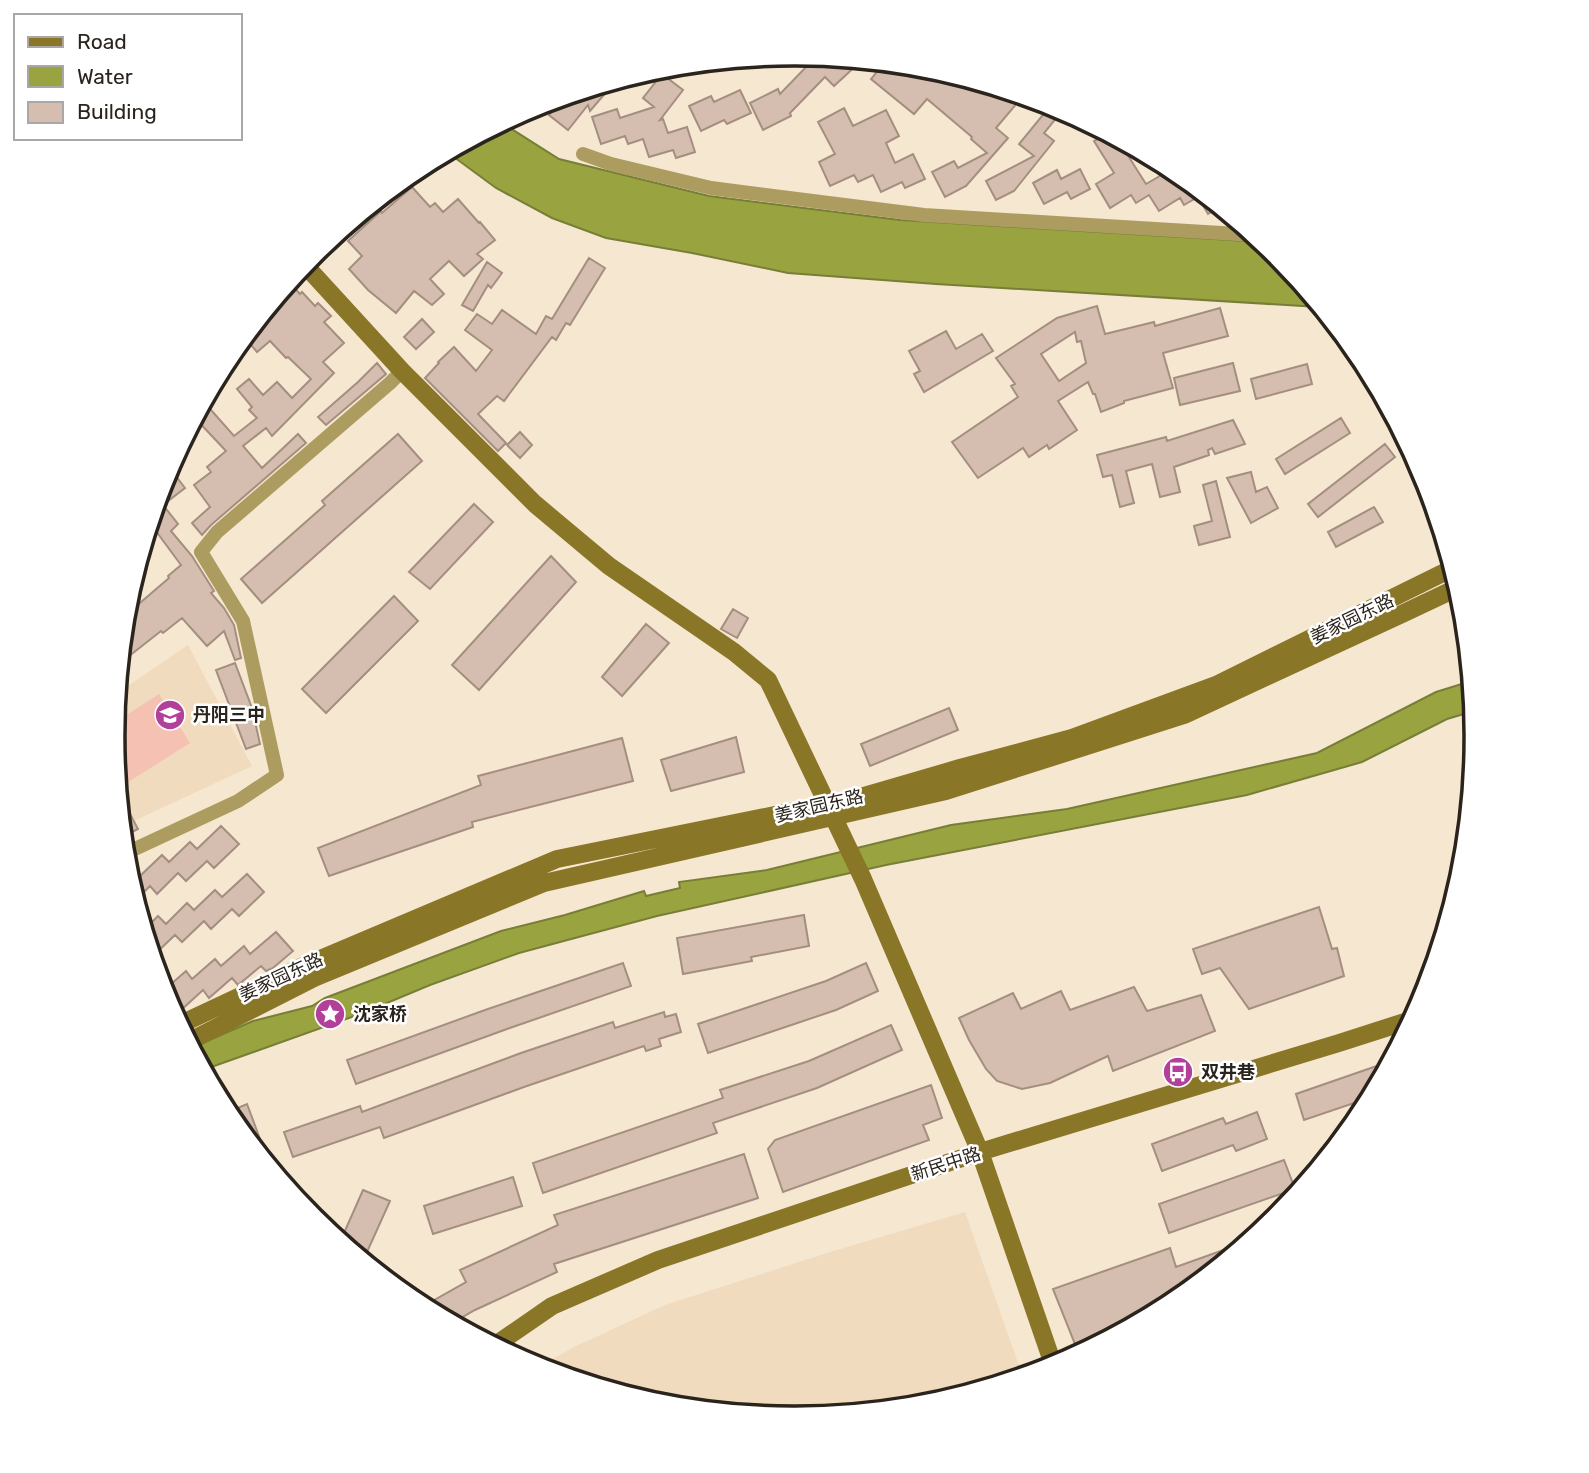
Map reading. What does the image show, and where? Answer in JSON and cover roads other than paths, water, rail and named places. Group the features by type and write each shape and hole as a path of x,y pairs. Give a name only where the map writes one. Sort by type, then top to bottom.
{"main road":[{"path":"312,273 402,371 535,505 609,566 734,652 768,680 863,879 979,1152 1050,1355"},
{"name":"姜家园东路","path":"196,1038 314,978 544,883 831,811 1072,738 1216,685 1444,572"},
{"name":"姜家园东路","path":"188,1021 306,965 557,859 946,791 1184,715 1449,592"},
{"name":"新民中路","path":"503,1339 552,1306 658,1260 979,1152 1399,1024"}],"street":[{"path":"583,154 611,164 710,188 911,213 1237,234"},
{"path":"134,849 238,801 277,775 243,621 201,552 217,532 402,371"}],"water":[{"path":"512,130 559,159 709,196 900,220 1244,241 1307,306 788,273 606,238 552,218 496,188 455,158"},
{"path":"1462,684 1463,714 1447,719 1362,762 1247,795 886,865 657,916 519,953 211,1067 200,1044 253,1021 312,1006 325,998 501,931 644,891 646,896 680,888 679,882 767,870 951,825 1067,809 1317,753 1436,692"}],"place":[{"name":"丹阳三中","path":"170,715"},
{"name":"沈家桥","path":"330,1014"},
{"name":"双井巷","path":"1178,1072"}]}
